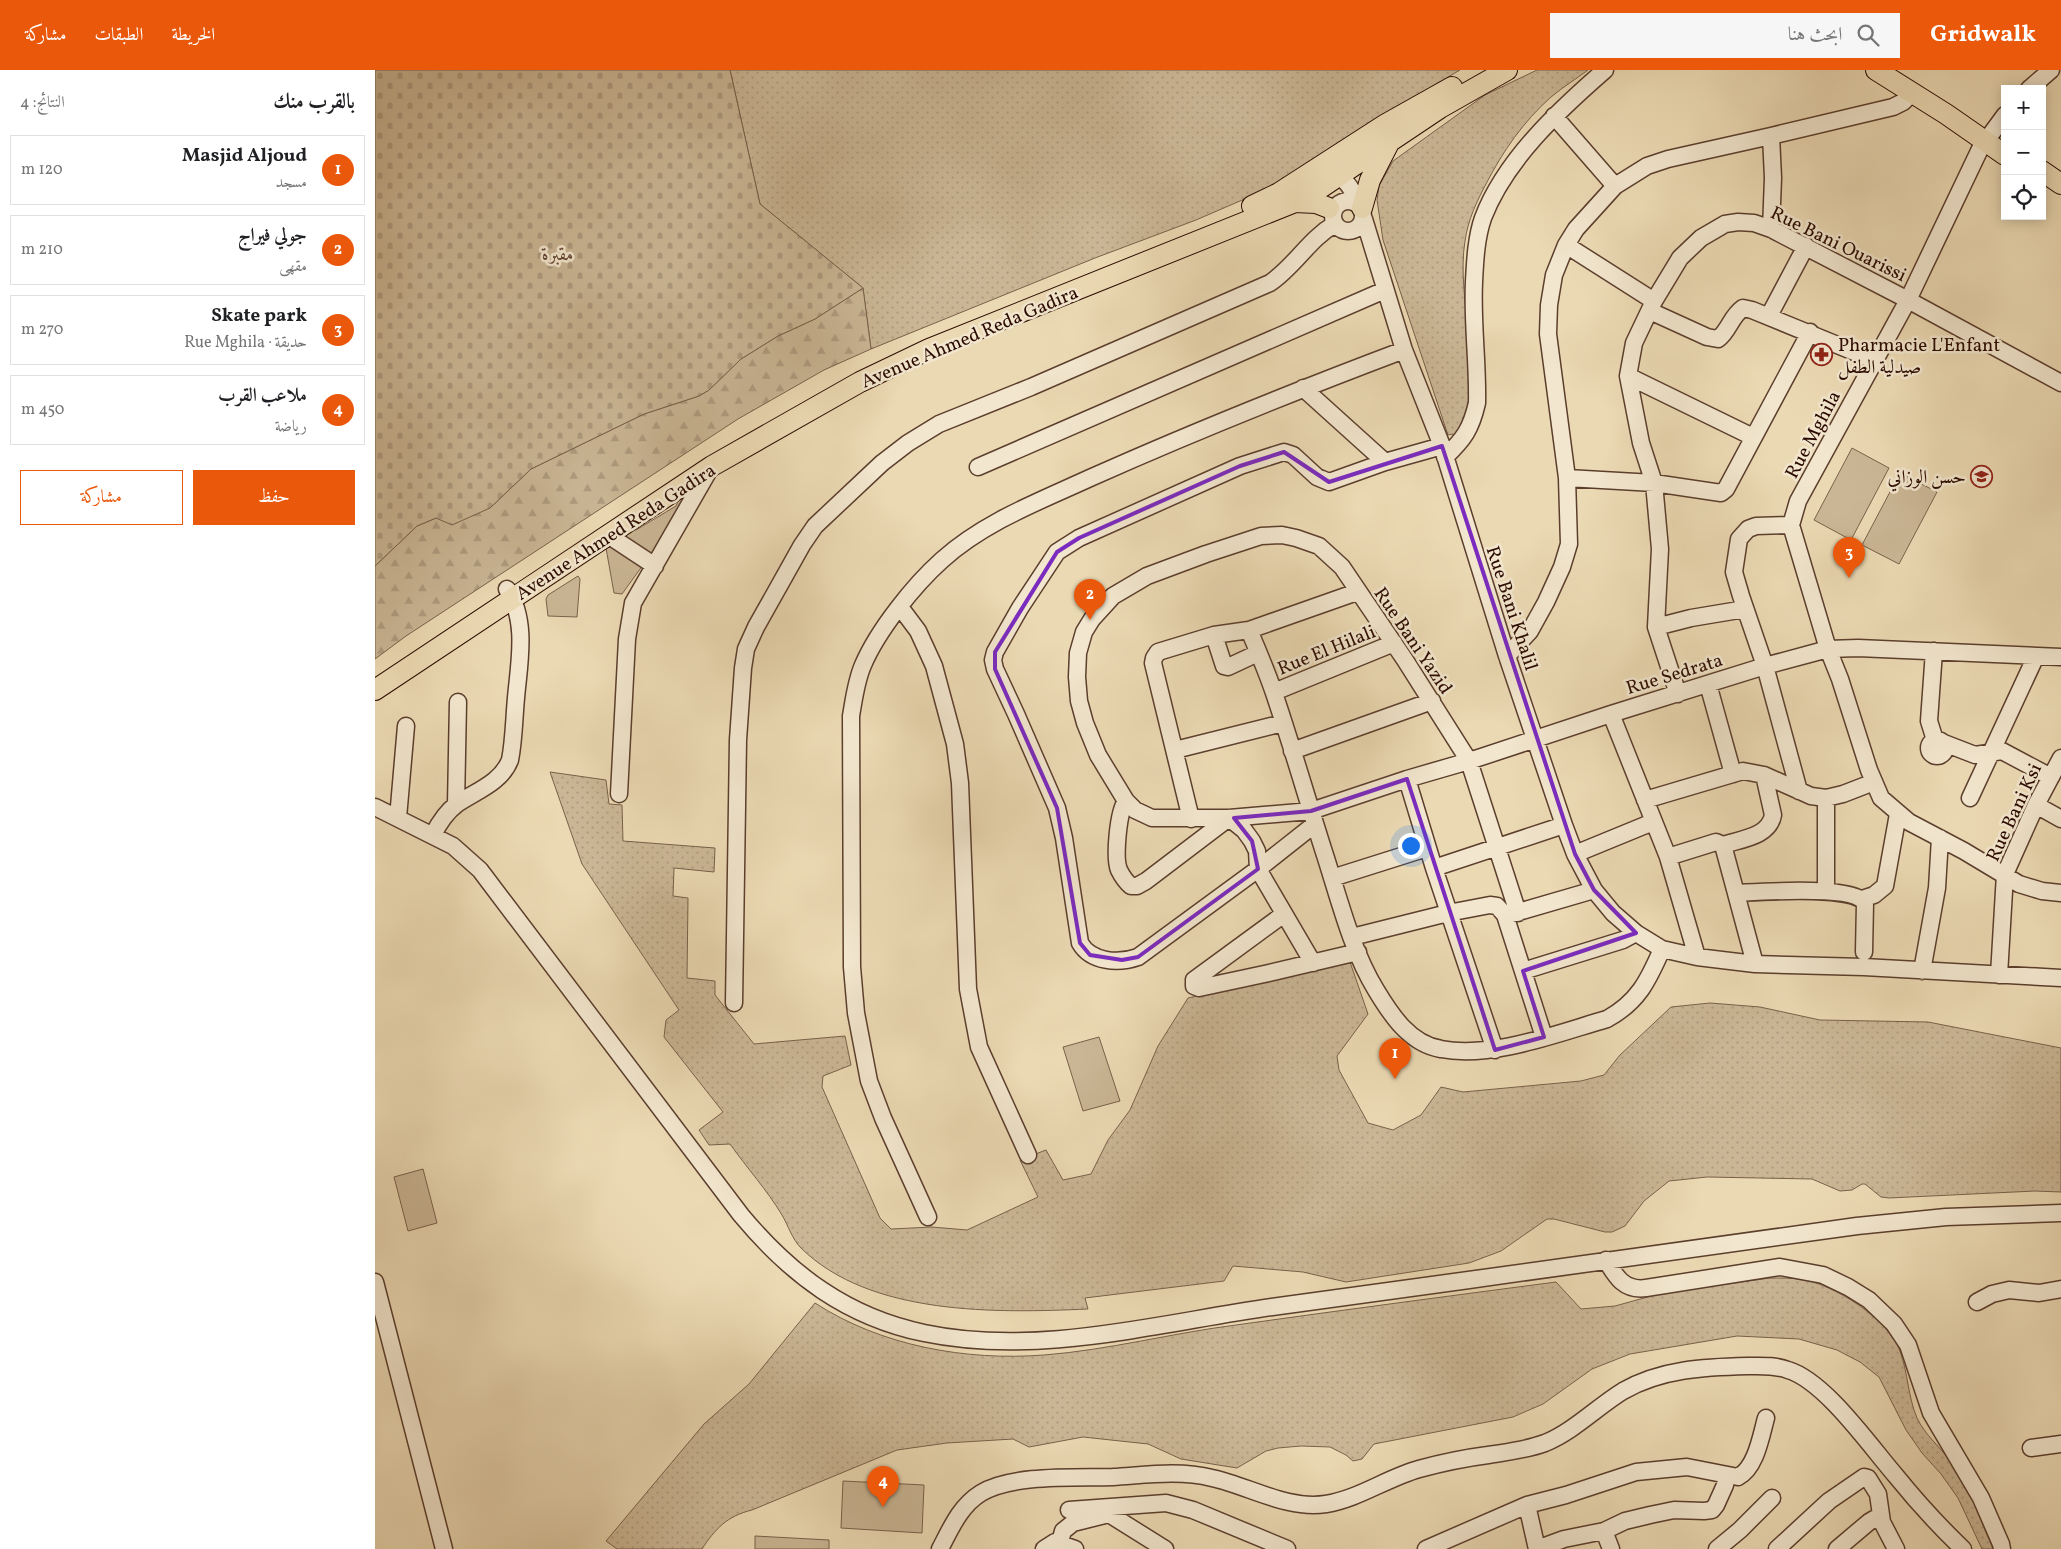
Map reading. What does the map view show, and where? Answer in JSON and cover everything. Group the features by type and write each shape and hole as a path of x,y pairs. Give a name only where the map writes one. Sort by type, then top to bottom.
{"main road":[{"name":"Avenue Ahmed Reda Gadira","path":"375,676 510,593 608,536 712,466 824,401 929,349 1295,202 1327,173 1404,113 1483,70"},
{"name":"Avenue Ahmed Reda Gadira","path":"375,690 724,443 859,368 973,316 1259,204 1327,173 1391,140 1440,108 1507,70"},
{"path":"1876,70 1993,140"},
{"path":"1897,70 1993,140 2001,150"},
{"path":"1361,210 1373,173 1391,140"},
{"path":"2046,174 2061,184"},
{"path":"2046,185 2061,195"},
{"path":"1295,202 1316,203 1336,219"}],"street":[{"path":"1313,818 1258,869 1138,957 1122,960 1098,958 1085,951 1080,943 1064,838 1057,808 995,669 993,660 995,652 1020,608 1057,552 1066,544 1079,538 1240,466 1283,452 1293,455 1317,477 1329,482 1385,462 1443,452 1462,442 1473,422 1477,403 1474,284 1476,253 1483,219 1499,187 1518,159 1555,116 1605,70"},
{"path":"2034,85 2051,70"},
{"path":"1507,656 1529,631 1546,602 1562,567 1569,544 1567,478 1548,334 1549,305 1554,275 1565,245 1576,229 1615,186 1647,166 1668,159 1893,107 1903,102 1913,92"},
{"path":"1555,116 1615,186"},
{"name":"Rue Mghila","path":"1791,525 1799,501 2001,123"},
{"path":"1771,136 1773,178 1771,229"},
{"name":"Rue Bani Khalil","path":"1327,173 1351,188 1361,210 1404,350 1443,452 1507,656 1564,825 1575,854 1594,890 1613,913 1636,933 1662,949 1697,957 1755,964 1864,967 2061,978"},
{"path":"1327,173 1336,219 1373,248"},
{"path":"1343,201 1353,201 1361,210 1358,228 1336,219 1335,208 1343,201"},
{"path":"734,1003 737,777 743,668 746,649 792,562 815,526 882,463 908,443 939,424 1031,387 1271,283 1290,267 1336,219"},
{"name":"Rue Bani Ouarissi","path":"1678,694 1656,627 1660,549 1654,484 1641,443 1628,376 1635,343 1652,306 1680,258 1714,229 1725,224 1738,222 1771,229 1908,300 2061,383"},
{"path":"1565,245 1652,306 1707,337 1718,339 1723,335 1736,313 1743,308 1809,332 1874,360"},
{"path":"1770,317 1806,246"},
{"path":"978,467 1385,290"},
{"path":"1567,478 1654,484 1721,493 1726,489 1809,332"},
{"path":"928,1218 883,1118 869,1080 856,1013 852,967 851,716 862,666 900,607 942,560 964,542 1009,515 1173,441 1303,388 1404,350"},
{"path":"1628,376 1753,436"},
{"path":"1303,388 1385,462"},
{"path":"619,794 630,620 633,603 712,466"},
{"path":"1799,791 1765,666 1734,572 1739,539 1748,529 1756,526 1791,525 1828,649 1840,679 1873,782 1881,798 1898,814 2029,888 2061,893"},
{"name":"Rue Bani Yazid","path":"1126,801 1098,755 1085,723 1079,701 1077,678 1078,653 1084,632 1092,619 1113,596 1139,580 1206,554 1261,536 1282,535 1319,546 1341,567 1394,643 1469,761 1496,847 1523,971 1544,1036"},
{"path":"608,536 655,566"},
{"path":"1191,819 1153,664 1158,652 1214,635 1249,630 1357,592"},
{"path":"433,835 442,819 456,805 498,779 507,768 510,760 520,642 519,619 510,593"},
{"path":"900,607 918,631 934,666 955,744 960,783 968,989 979,1047 1028,1155"},
{"path":"1656,627 1745,608"},
{"path":"1249,630 1274,692 1355,944 1375,989 1392,1015 1417,1040 1440,1049 1495,1050 1607,1019 1623,1011 1635,999 1648,981 1662,949"},
{"path":"1214,635 1224,666 1228,667 1259,654"},
{"name":"Rue El Hilali","path":"1274,692 1394,643"},
{"name":"Rue Sedrata","path":"1313,818 1407,779 1765,666 1828,649 1858,648 2061,657"},
{"path":"1934,651 1929,727 1940,741 1975,755 1990,752 2006,753 2051,776"},
{"path":"1970,798 2036,656"},
{"path":"1707,684 1733,774"},
{"path":"1293,751 1432,701"},
{"path":"456,805 458,702"},
{"path":"1611,714 1668,857 1697,957"},
{"path":"1175,750 1283,723"},
{"path":"398,818 406,726"},
{"name":"Rue Bani Ksi","path":"1999,974 2005,874 2036,805 2061,758"},
{"path":"1645,800 1749,771 1764,775 1811,796 1827,798 1873,782"},
{"path":"1668,857 1716,842 1723,845 1760,833 1769,827 1773,816 1764,775"},
{"path":"1407,779 1448,913 1495,1050"},
{"path":"1825,891 1827,798"},
{"path":"1229,818 1137,886 1131,886 1125,881 1118,868 1119,816 1126,801 1135,810 1152,818 1191,819 1229,818 1313,818"},
{"path":"2036,805 2061,819"},
{"path":"375,807 433,835 461,852 480,870 741,1216 785,1262 822,1292 841,1303 881,1321 903,1328 949,1337 993,1340 1050,1340 1606,1260 1898,1222 1993,1214 2061,1212"},
{"path":"1737,893 1825,891 1862,899 1874,895 1885,886 1898,814"},
{"path":"1229,818 1244,830 1252,841 1257,850 1258,869 1313,963"},
{"path":"1575,854 1653,822"},
{"path":"1434,868 1564,825"},
{"path":"1922,971 1937,888 1940,838"},
{"path":"1723,845 1755,964"},
{"path":"1333,878 1427,848"},
{"path":"1284,914 1194,980 1193,984 1199,988 1313,963 1355,944 1448,913 1494,905 1512,914 1594,890"},
{"path":"1862,899 1865,903 1864,952"},
{"path":"1523,971 1623,940 1636,933"},
{"path":"1606,1260 1619,1281 1634,1288 1646,1288 1780,1267 1795,1268 1823,1275 1848,1286 1869,1300 1894,1324 1908,1345 1931,1413 1981,1498 2002,1549"},
{"path":"375,1282 444,1549"},
{"path":"1977,1302 1992,1294 2009,1290 2039,1293 2061,1289"},
{"path":"940,1549 965,1507 982,1492 1004,1484 1032,1480 1173,1473 1226,1481 1293,1503 1323,1504 1347,1498 1415,1470 1480,1456 1520,1450 1549,1441 1567,1431 1624,1390 1650,1379 1703,1366 1766,1366 1788,1369 1801,1375 1829,1398 1926,1512 1963,1549"},
{"path":"1426,1549 1527,1505 1566,1495 1613,1478 1644,1470 1687,1467 1736,1477 1742,1475 1757,1452 1766,1418"},
{"path":"2031,1448 2061,1444"},
{"path":"1527,1505 1537,1549 1565,1544 1625,1521 1674,1510 1712,1510 1725,1485 1727,1475"},
{"path":"1777,1549 1829,1501 1863,1478 1868,1478 1878,1494 1882,1522 1896,1549"},
{"path":"1717,1549 1740,1530 1772,1498"},
{"path":"1069,1510 1110,1511 1166,1503 1193,1510 1287,1549"},
{"path":"1044,1549 1051,1543 1068,1546 1063,1531 1073,1523 1110,1511"},
{"path":"1110,1511 1165,1549"},
{"path":"1837,1549 1874,1519 1882,1522"},
{"path":"1604,1530 1611,1549"}],"highlighted area":[{"path":"1442,446 1575,854 1594,890 1636,933 1523,971 1544,1037 1495,1050 1407,779 1311,811 1234,818 1252,841 1258,869 1138,957 1122,960 1090,955 1080,943 1057,808 995,669 995,652 1057,552 1079,538 1240,466 1284,452 1329,482"}],"green space":[{"name":"مقبرة","path":"375,70 730,70 760,204 863,288 815,319 778,336 741,359 709,390 699,396 644,414 531,469 490,508 452,525 436,518 417,526 375,566"},
{"path":"730,70 1460,70 1375,120 1277,185 1196,220 1095,258 871,349 863,288 760,204"},
{"path":"1537,70 1588,70 1551,97 1523,127 1493,172 1470,219 1466,233 1463,264 1470,388 1466,413 1454,438 1453,434 1448,435 1383,240 1377,200 1379,186 1393,161 1485,95"},
{"path":"863,288 871,349 824,370 738,419 406,636 375,659 375,566 417,526 436,518 490,508 531,469 644,414 699,396 709,390 741,359 778,336 815,319"},
{"path":"1852,448 1889,468 1851,540 1814,520"},
{"path":"1900,473 1937,492 1899,564 1862,545"},
{"path":"690,488 686,507 674,514 653,557 621,536 633,528 636,530 676,506 682,492"},
{"path":"609,547 643,565 622,594 614,593 606,548"},
{"path":"578,576 580,579 577,617 548,616 546,599 548,595"},
{"path":"550,772 606,780 609,804 622,805 623,841 715,848 714,872 674,868 673,896 688,898 687,978 715,981 715,995 754,1044 845,1036 851,1065 823,1076 822,1087 880,1218 891,1229 932,1227 967,1230 1038,1197 1020,1160 1046,1150 1063,1180 1091,1174 1108,1140 1130,1110 1158,1046 1188,998 1350,962 1368,1014 1337,1056 1339,1070 1368,1123 1393,1130 1421,1115 1441,1087 1463,1092 1581,1081 1604,1075 1620,1055 1671,1007 1710,1003 1760,1007 1820,1020 1928,1022 2061,1048 2061,1192 2035,1191 1889,1198 1881,1197 1865,1184 1852,1190 1840,1191 1812,1179 1707,1177 1669,1181 1644,1201 1625,1226 1612,1232 1547,1219 1501,1251 1469,1263 1346,1282 1303,1272 1233,1266 1224,1281 1085,1298 1088,1309 1014,1311 975,1309 936,1305 898,1298 862,1287 829,1270 801,1248 776,1206 730,1144 709,1145 699,1130 723,1112 664,1037 666,1020 679,1010 582,864"},
{"path":"1099,1037 1120,1101 1083,1111 1063,1047"},
{"path":"423,1169 437,1223 408,1231 394,1177"},
{"path":"1770,1278 1801,1279 1829,1288 1858,1305 1884,1327 1900,1351 1917,1418 1924,1430 1948,1457 1964,1483 1993,1549 1982,1549 1958,1498 1906,1430 1879,1377 1860,1362 1837,1350 1799,1339 1737,1336 1630,1354 1592,1369 1543,1404 1513,1417 1374,1444 1362,1459 1353,1461 1330,1447 1301,1446 1278,1448 1266,1451 1237,1468 1181,1459 1148,1444 1083,1437 1029,1447 1013,1439 947,1443 897,1450 735,1516 717,1529 702,1549 617,1549 606,1541 704,1424 749,1384 815,1303 841,1318 896,1340 955,1353 1014,1356 1068,1353 1212,1328 1556,1282 1581,1309 1615,1306 1662,1293"},
{"path":"843,1481 924,1485 922,1533 841,1528"},
{"path":"755,1536 829,1540 829,1549 755,1549"}],"place":[{"name":"Pharmacie L'Enfant صيدلية الطفل","path":"1822,355"},
{"name":"حسن الوزاني","path":"1982,476"},
{"name":"Skate park","path":"1849,578"},
{"name":"جولي فيراج","path":"1090,620"},
{"name":"Masjid Aljoud","path":"1395,1079"},
{"name":"ملاعب القرب","path":"883,1507"}]}
